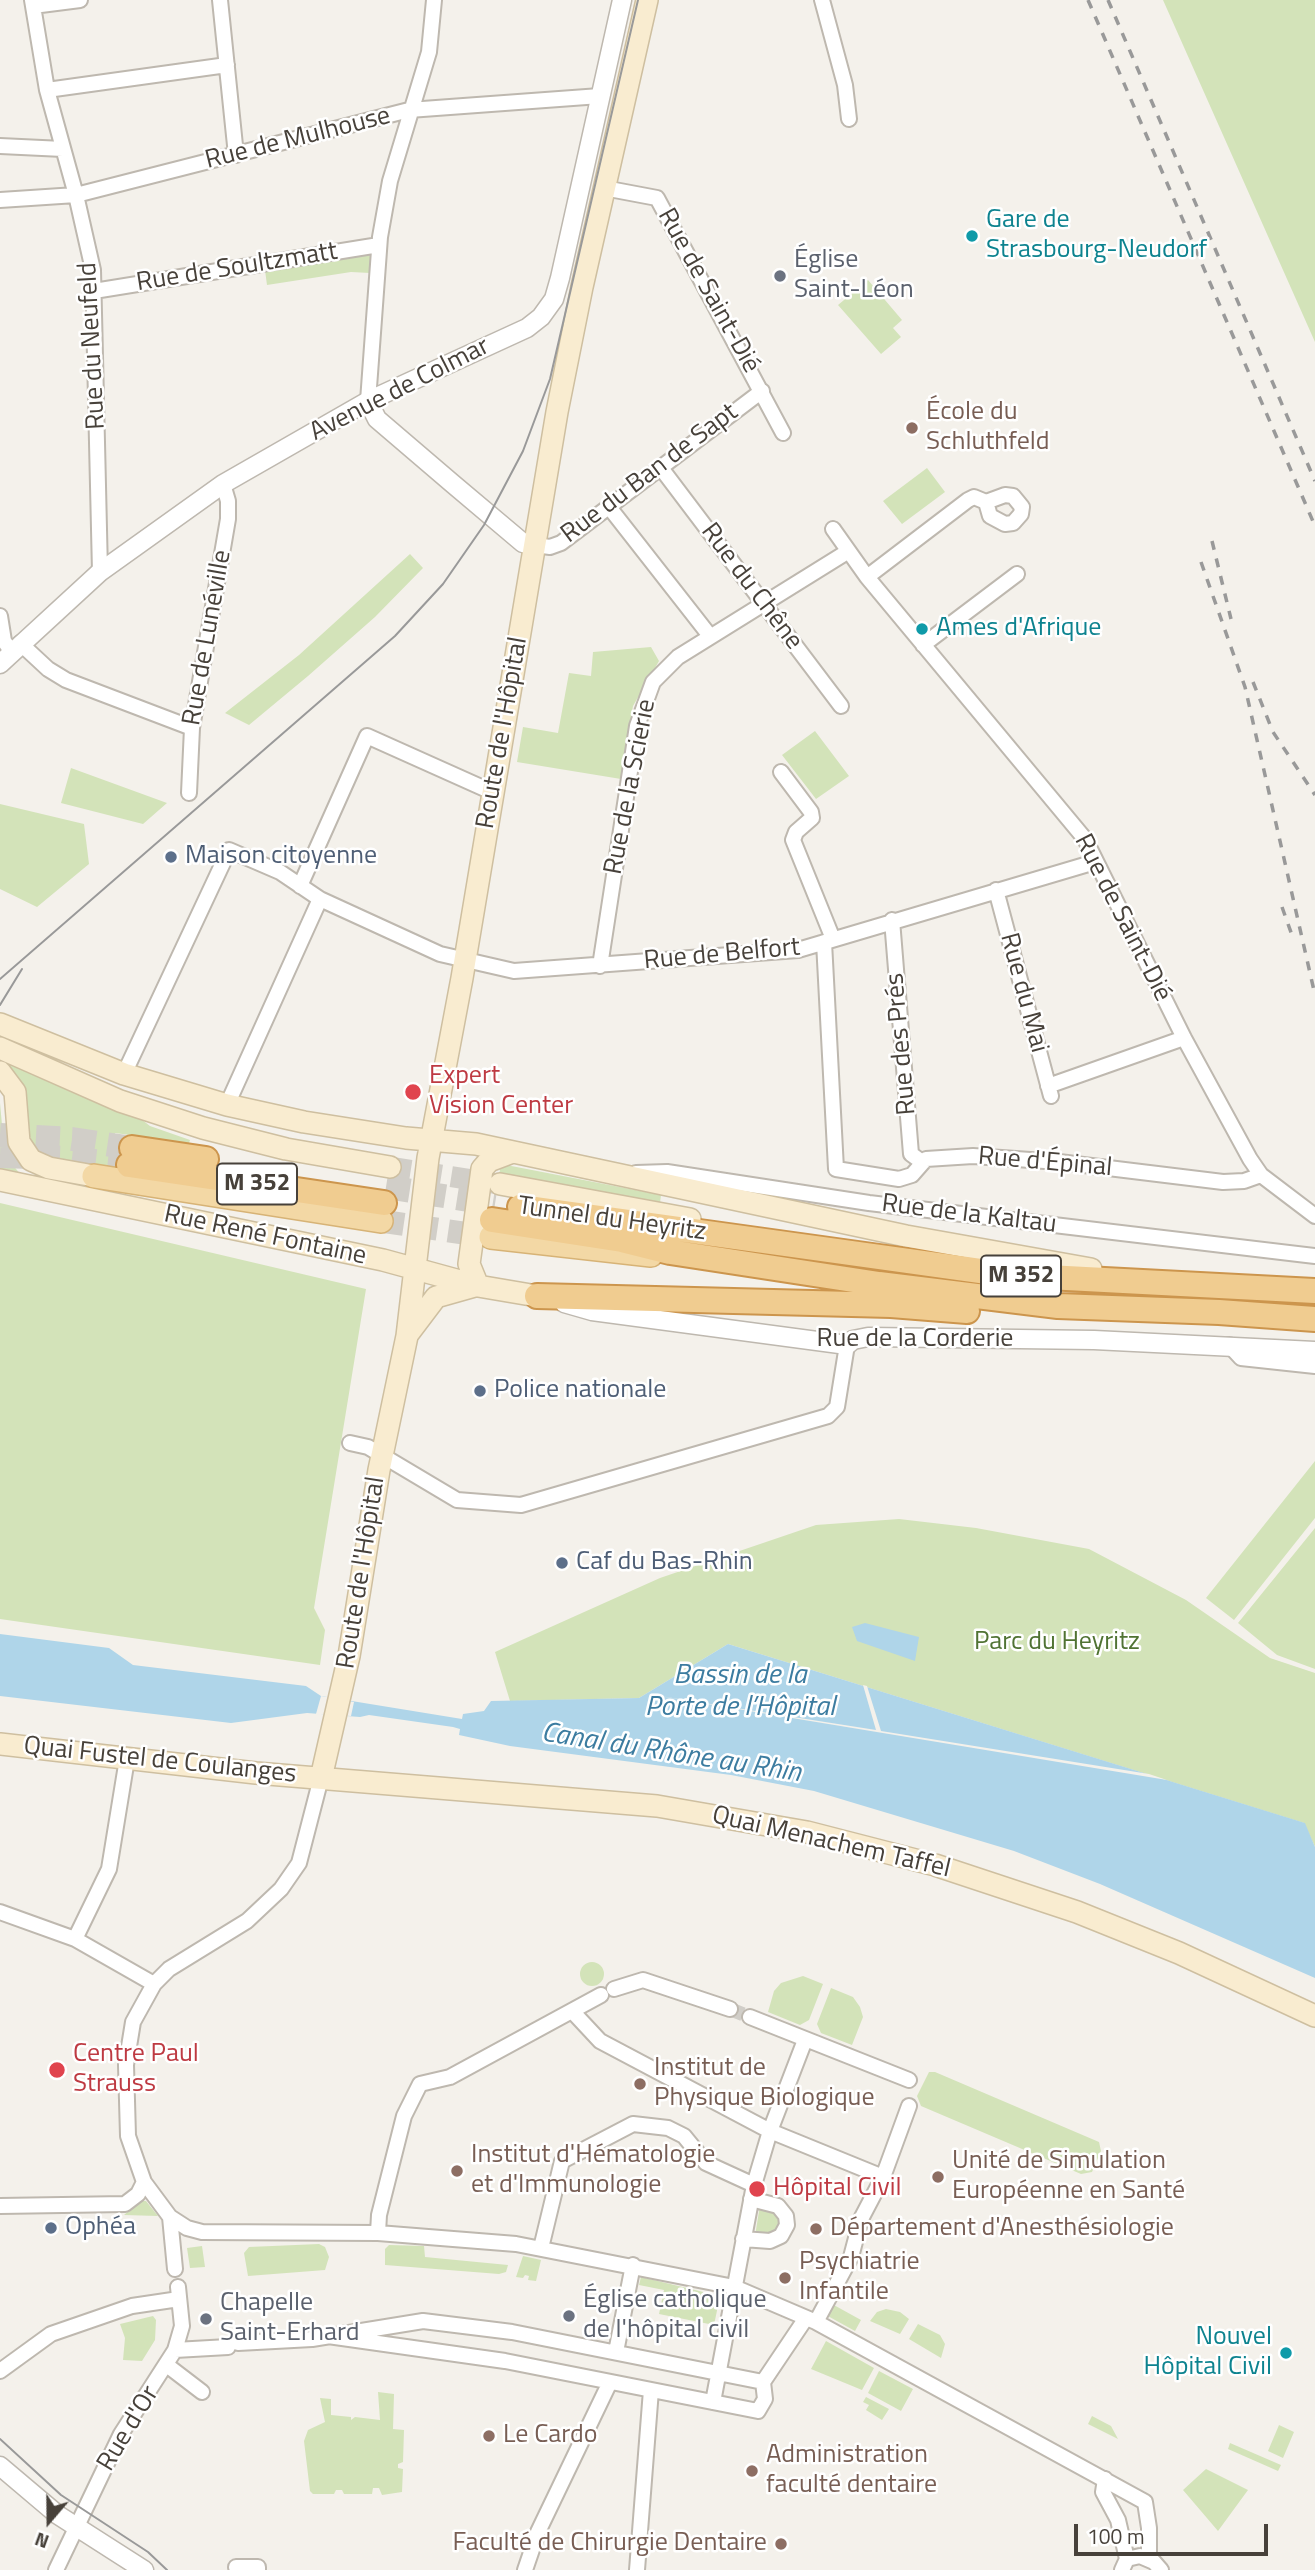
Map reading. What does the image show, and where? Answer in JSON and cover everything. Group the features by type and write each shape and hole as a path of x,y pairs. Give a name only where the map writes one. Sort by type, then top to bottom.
{"highway":[{"name":"M 352","path":"131,1157 385,1194"},
{"name":"Tunnel du Heyritz","path":"494,1211 730,1237 1009,1275 1315,1291"},
{"name":"Tunnel du Heyritz","path":"494,1211 670,1252 879,1284 1058,1306"},
{"path":"537,1296 891,1305 993,1313 1058,1306"},
{"name":"M 352","path":"1058,1306 1219,1312 1315,1319"}],"main road":[{"path":"604,188 647,0"},
{"name":"Route de l'Hôpital","path":"321,1778 342,1689 381,1457 407,1336 413,1270 432,1139 574,328 604,188"},
{"path":"0,1024 124,1074 227,1105 304,1122 406,1138 465,1142 906,1236 1091,1269"},
{"path":"0,1048 120,1101 203,1128 286,1149 385,1194"},
{"path":"0,1072 13,1084 19,1142 31,1160 48,1168 94,1176 385,1194"},
{"path":"0,1082 6,1145 26,1174 52,1189"},
{"path":"407,1336 436,1297 478,1286 469,1264 482,1170 489,1161 510,1153"},
{"name":"Rue René Fontaine","path":"0,1180 383,1260 478,1286"},
{"path":"494,1211 662,1214 987,1263 1315,1284"},
{"name":"Rue de la Corderie","path":"478,1286 537,1296"},
{"name":"Quai Fustel de Coulanges","path":"0,1744 321,1778"},
{"name":"Quai Menachem Taffel","path":"321,1778 657,1806 807,1832 935,1865 1077,1912 1179,1953 1315,2016"}],"street":[{"path":"33,3 80,0"},
{"path":"220,0 236,155"},
{"path":"434,0 429,52 390,181 379,245 369,401 377,419 523,543 535,545"},
{"name":"Avenue de Colmar","path":"10,653 100,572 223,484 369,401 527,328 549,308 560,278 622,0"},
{"path":"822,0 845,85 849,119"},
{"name":"Rue du Neufeld","path":"33,3 47,90 76,195 94,291 100,572"},
{"path":"47,90 227,65"},
{"name":"Rue de Mulhouse","path":"0,200 76,195 410,110 600,96"},
{"path":"0,146 63,149"},
{"name":"Rue de Saint-Dié","path":"604,188 657,198 783,433"},
{"name":"Rue de Soultzmatt","path":"94,291 379,245"},
{"name":"Rue du Ban de Sapt","path":"535,545 550,547 561,543 762,391"},
{"name":"Rue du Chêne","path":"661,468 841,706"},
{"name":"Rue de Lunéville","path":"188,793 192,728 228,519 228,501 223,484"},
{"path":"867,577 968,500 974,498 986,502"},
{"path":"609,507 710,636"},
{"name":"Rue de Saint-Dié","path":"833,529 867,577 1085,839 1184,1038 1250,1159 1261,1174 1315,1216"},
{"name":"Rue de la Scierie","path":"600,966 643,703 653,682 667,666 710,636 848,552"},
{"path":"923,645 1017,573"},
{"path":"0,616 4,641 10,653 55,675 192,728"},
{"path":"300,886 367,736 492,792"},
{"path":"781,772 811,812 812,818 796,832 793,840 828,941"},
{"name":"Rue de Belfort","path":"124,1074 229,850 280,872 320,899 464,962 514,971 782,951 828,941 1095,862"},
{"name":"Rue du Mai","path":"996,890 1049,1091 1184,1038"},
{"path":"227,1105 320,899"},
{"name":"Rue des Prés","path":"892,920 911,1154 922,1162"},
{"name":"Rue d'Épinal","path":"828,941 836,1169 900,1179 912,1175 922,1162 973,1156 1059,1162 1223,1182 1244,1181 1261,1174"},
{"name":"Rue de la Kaltau","path":"623,1175 667,1172 869,1203 1315,1256"},
{"name":"Rue de la Corderie","path":"537,1296 592,1311 847,1345 853,1340 868,1337 1229,1345 1315,1351"},
{"path":"381,1457 457,1500 521,1505 828,1416 837,1407 847,1345"},
{"path":"1229,1345 1241,1358 1247,1360 1315,1366"},
{"name":"Route de l'Hôpital","path":"350,1443 368,1447 381,1457"},
{"path":"75,1939 111,1861 127,1759"},
{"path":"321,1778 299,1863 281,1889 247,1921 169,1969 154,1984 133,2022 126,2065 128,2136 144,2182 170,2217 187,2228 202,2232 342,2235 378,2233 541,2248 734,2287 811,2320 1145,2502 1149,2528 1149,2559"},
{"path":"0,1912 75,1939 154,1984"},
{"path":"378,2233 379,2215 404,2116 420,2084 450,2077 607,1992 643,1980 730,2009"},
{"path":"572,2011 600,2041 770,2131 883,2177"},
{"path":"750,2017 909,2080"},
{"path":"713,2402 752,2192 770,2131 805,2040"},
{"path":"328,2336 505,2361 758,2411 765,2399 762,2382 811,2320 852,2257 861,2219 883,2177 909,2106"},
{"path":"541,2248 562,2161 633,2124 668,2128 684,2136 706,2163 778,2206 786,2216 787,2225 781,2236 770,2241 743,2239"},
{"path":"0,2206 125,2204 138,2194 144,2182"},
{"path":"170,2217 175,2269"},
{"path":"616,2352 633,2265"},
{"path":"0,2371 51,2334 178,2293 181,2330 204,2350"},
{"path":"175,2350 204,2350 328,2336 423,2321 512,2332 762,2382"},
{"name":"Rue d'Or","path":"56,2570 121,2434 168,2366 181,2330"},
{"path":"168,2366 202,2392"},
{"path":"525,2570 538,2532 610,2382"},
{"path":"637,2570 651,2390"},
{"path":"0,2466 34,2498 144,2570"},
{"path":"1105,2479 1103,2492 1118,2521 1124,2565 1140,2556 1149,2559 1161,2570"},
{"path":"236,2567 258,2567 258,2570"}],"green space":[{"path":"1163,0 1315,0 1315,342"},
{"path":"371,255 370,273 351,272 267,285 265,270"},
{"path":"868,280 902,320 893,328 901,337 881,354 838,305"},
{"path":"927,468 945,492 902,524 883,501"},
{"path":"410,554 423,568 375,617 308,676 249,725 225,713 299,655"},
{"path":"651,647 659,661 633,706 621,779 517,762 523,727 558,733 569,673 591,676 593,652"},
{"path":"815,731 849,776 816,799 782,755"},
{"path":"71,768 167,803 143,824 61,803"},
{"path":"0,804 84,824 89,864 37,907 0,889"},
{"path":"0,1054 128,1109 150,1126 190,1140 189,1143 115,1133 108,1173 51,1163 34,1147 28,1131 24,1089 17,1075 0,1063"},
{"path":"0,1103 4,1147 12,1164 25,1180 0,1174"},
{"path":"501,1164 661,1195 660,1203 499,1175"},
{"path":"0,1203 366,1289 314,1608 325,1630 320,1665 0,1619"},
{"path":"1315,1461 1315,1518 1234,1620 1206,1598"},
{"name":"Parc du Heyritz","path":"899,1519 976,1528 1089,1549 1186,1600 1270,1658 1315,1673 1315,1847 1304,1823 728,1644 639,1698 510,1701 495,1652 660,1578 816,1525"},
{"path":"1315,1528 1315,1669 1277,1655 1238,1623"},
{"path":"592,1962 603,1969 604,1974 597,1985 592,1986 581,1979 580,1974 587,1963"},
{"path":"803,1976 823,1984 809,2020 800,2025 768,2012 774,1991 781,1983"},
{"path":"831,1988 853,1997 860,2007 863,2017 852,2045 821,2033 817,2024"},
{"path":"929,2072 935,2072 1099,2142 1101,2151 1092,2172 1081,2174 921,2106 917,2096"},
{"path":"140,2201 146,2201 158,2216 124,2215"},
{"path":"760,2205 773,2210 781,2220 779,2229 769,2236 755,2236"},
{"path":"319,2244 325,2247 329,2257 325,2270 248,2276 244,2253 249,2247"},
{"path":"389,2245 424,2246 425,2257 508,2265 506,2272 499,2274 385,2265 385,2249"},
{"path":"202,2246 205,2267 190,2268 187,2248"},
{"path":"523,2256 541,2260 536,2281 528,2280 529,2276 525,2275 523,2278 516,2277"},
{"path":"641,2277 720,2296 714,2325 659,2314 664,2290 639,2285"},
{"path":"832,2304 861,2320 855,2331 826,2315"},
{"path":"886,2309 900,2312 909,2319 900,2334 870,2321 877,2312"},
{"path":"153,2316 156,2320 155,2340 142,2361 123,2360 125,2338 120,2324"},
{"path":"918,2324 940,2335 945,2344 941,2358 909,2339"},
{"path":"826,2341 874,2368 862,2390 811,2369"},
{"path":"879,2371 913,2389 901,2411 868,2393"},
{"path":"378,2392 394,2394 393,2429 404,2430 403,2462 398,2464 398,2468 403,2469 402,2492 382,2495 379,2488 373,2488 372,2494 344,2494 342,2490 336,2490 334,2494 313,2494 310,2491 304,2441 308,2430 325,2422 320,2398 331,2399 331,2415 351,2417 351,2420 355,2417 380,2420"},
{"path":"866,2397 889,2409 882,2420 866,2410 869,2405 863,2402"},
{"path":"1092,2416 1111,2426 1118,2439 1088,2424"},
{"path":"1279,2425 1294,2432 1283,2458 1268,2451"},
{"path":"1230,2443 1281,2465 1278,2471 1228,2449"},
{"path":"1206,2469 1248,2490 1218,2531 1183,2490"}],"water":[{"path":"865,1623 919,1637 915,1661 857,1641 852,1627"},
{"path":"0,1634 109,1648 133,1665 306,1686 321,1696 462,1719 463,1714 484,1711 491,1701 639,1698 728,1644 1305,1823 1315,1847 1315,1978 1100,1884 1014,1851 814,1791 731,1775 510,1746 459,1735 460,1729 453,1727 369,1715 360,1717 307,1713 231,1723 0,1696"}],"pier":[{"path":"863,1685 867,1686 881,1731 1149,1774 1167,1780 647,1694 876,1730"},
{"path":"321,1696 354,1702 351,1716 316,1714"}],"tunnel":[{"path":"0,1135 72,1139 132,1148"},
{"path":"0,1156 69,1158 129,1165"},
{"path":"390,1167 498,1184"},
{"path":"386,1187 495,1204"},
{"path":"381,1221 491,1237"},
{"path":"730,2009 750,2017"}],"tram line":[{"path":"0,979 395,636 443,584 484,525 523,451 550,379 638,0"},
{"path":"0,1005 22,969"},
{"path":"0,2439 61,2495 148,2552 167,2570"}],"railway":[{"path":"1088,0 1315,526"},
{"path":"1108,0 1315,481"},
{"path":"1212,541 1231,619"},
{"path":"1201,562 1245,687 1315,995"},
{"path":"1253,682 1273,732 1315,795"},
{"path":"1282,907 1293,938"}],"place":[{"name":"Gare de Strasbourg-Neudorf","path":"972,236"},
{"name":"Église Saint-Léon","path":"780,276"},
{"name":"École du Schluthfeld","path":"912,428"},
{"name":"Ames d'Afrique","path":"922,629"},
{"name":"Maison citoyenne","path":"171,857"},
{"name":"Expert Vision Center","path":"413,1092"},
{"name":"Police nationale","path":"480,1391"},
{"name":"Caf du Bas-Rhin","path":"562,1563"},
{"name":"Centre Paul Strauss","path":"57,2070"},
{"name":"Institut de Physique Biologique","path":"640,2084"},
{"name":"Institut d'Hématologie et d'Immunologie","path":"457,2171"},
{"name":"Unité de Simulation Européenne en Santé","path":"938,2177"},
{"name":"Hôpital Civil","path":"757,2189"},
{"name":"Ophéa","path":"51,2228"},
{"name":"Département d'Anesthésiologie","path":"816,2229"},
{"name":"Psychiatrie Infantile","path":"785,2278"},
{"name":"Église catholique de l'hôpital civil","path":"569,2316"},
{"name":"Chapelle Saint-Erhard","path":"206,2319"},
{"name":"Nouvel Hôpital Civil","path":"1286,2353"},
{"name":"Le Cardo","path":"489,2436"},
{"name":"Administration faculté dentaire","path":"752,2471"},
{"name":"Faculté de Chirurgie Dentaire","path":"781,2544"}],"water label":[{"name":"Bassin de la Porte de l’Hôpital","path":"740,1692"},
{"name":"Canal du Rhône au Rhin","path":"671,1754"}]}
